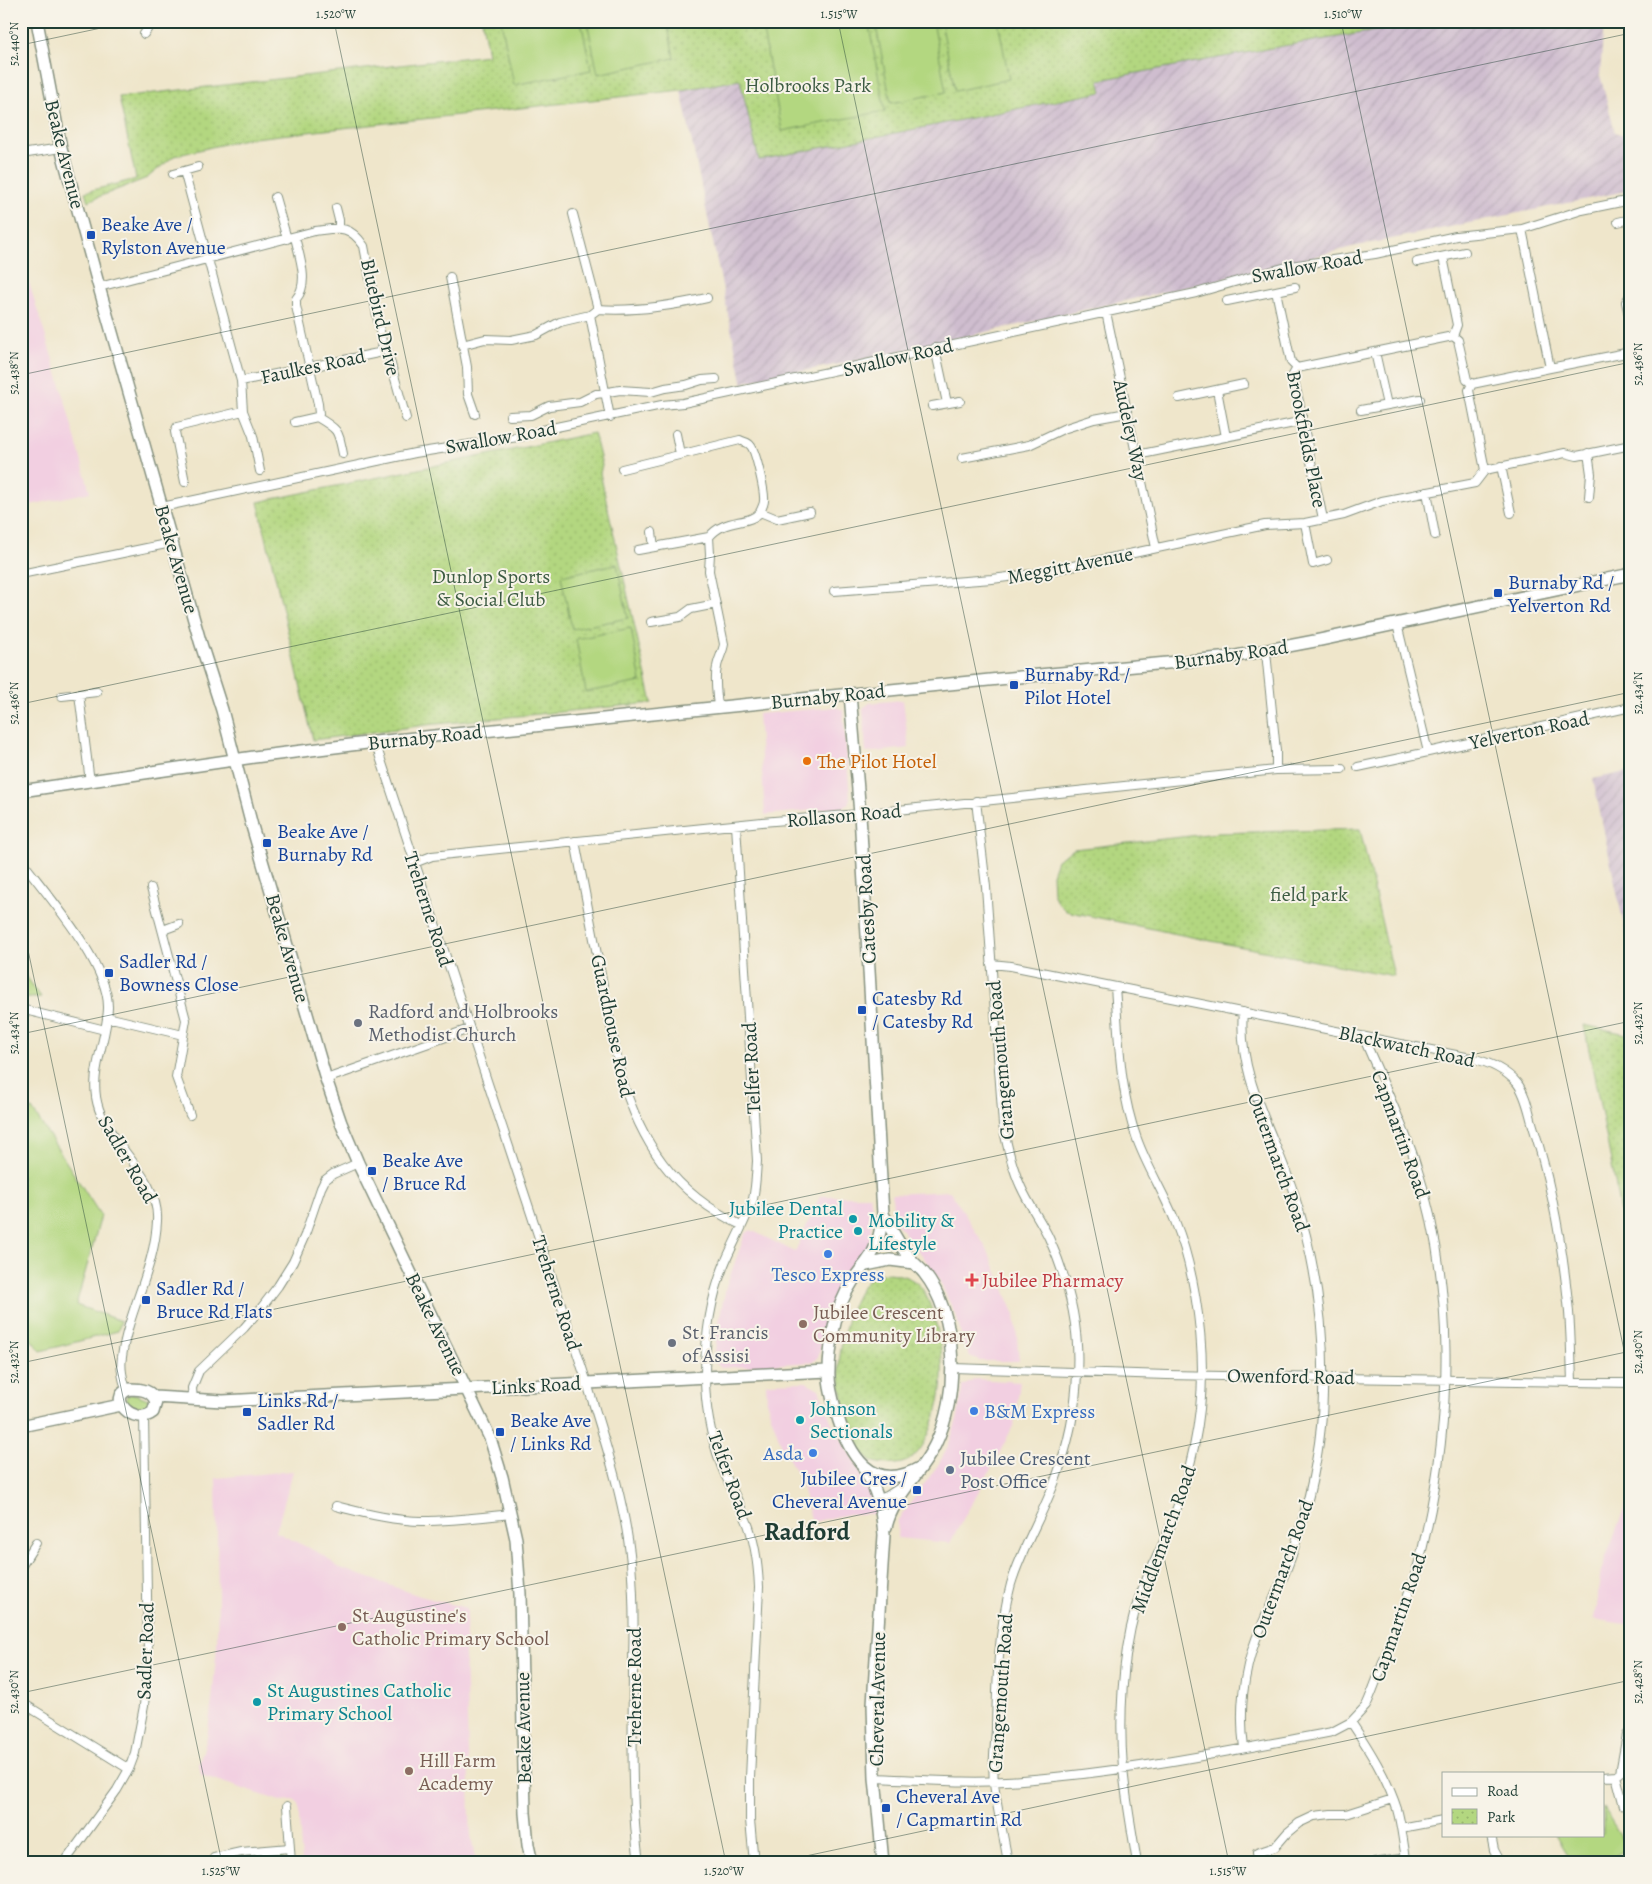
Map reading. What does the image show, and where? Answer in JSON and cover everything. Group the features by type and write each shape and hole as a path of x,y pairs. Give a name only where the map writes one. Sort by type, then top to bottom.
{"street":[{"name":"Beake Avenue","path":"37,21 61,148 171,543 222,710 252,826 326,1080 358,1163 490,1438 511,1514 516,1539 520,1594 524,1813 532,1863"},
{"path":"144,34 149,23 192,21"},
{"path":"21,154 61,148"},
{"path":"173,174 198,167"},
{"path":"184,171 206,258 241,381 243,411 253,436 260,470"},
{"path":"275,197 287,239"},
{"name":"Swallow Road","path":"162,507 415,453 524,436 542,430 662,405 683,403 1196,293 1290,266 1367,255 1456,236 1522,229 1582,210 1631,200"},
{"path":"99,287 206,258 339,228 336,208"},
{"path":"573,214 598,309"},
{"path":"1618,222 1631,219"},
{"name":"Bluebird Drive","path":"339,228 355,235 364,246 383,347 387,350 406,418"},
{"path":"1522,229 1550,368"},
{"path":"296,237 303,275 302,292 296,299 296,306 318,404 319,414 317,417"},
{"path":"1417,262 1464,252"},
{"path":"1443,257 1457,325 1453,336"},
{"path":"450,277 467,367 468,394 475,414"},
{"path":"1227,301 1295,287"},
{"name":"Brookfields Place","path":"1276,291 1291,362 1297,368 1293,374 1302,415 1299,422 1304,428 1323,519"},
{"path":"1631,294 1626,302 1631,324"},
{"path":"462,345 485,340 511,340 536,335 560,322 590,315 598,309 614,310 670,306 706,298"},
{"name":"Audeley Way","path":"1106,312 1156,548"},
{"path":"590,315 610,416"},
{"path":"1453,336 1458,340 1467,380 1472,384"},
{"path":"1297,368 1453,336"},
{"name":"Faulkes Road","path":"241,381 378,352 383,347"},
{"path":"936,348 947,403"},
{"path":"1375,352 1387,405"},
{"path":"1472,384 1631,352"},
{"path":"510,416 531,414 554,404 580,402 605,392 620,390 651,392 702,380 716,379"},
{"path":"1179,398 1244,384"},
{"path":"1472,384 1469,390 1485,470 1564,453 1577,456 1631,445"},
{"path":"1217,390 1226,437"},
{"path":"1361,410 1420,398"},
{"path":"932,406 960,401"},
{"path":"185,482 175,432 177,427 243,411"},
{"path":"962,458 1029,445 1063,429 1094,419 1127,413"},
{"path":"295,422 317,417 334,428 338,432 343,454"},
{"path":"1136,455 1299,422"},
{"path":"676,434 680,454"},
{"path":"622,469 740,440 750,444 756,454 764,501 760,512 752,518 724,524 713,531 709,537 708,571 724,644 723,653 717,664 718,707"},
{"path":"1588,453 1591,474 1588,497"},
{"path":"1501,466 1511,513"},
{"name":"Meggitt Avenue","path":"834,591 992,579 1040,573 1265,525 1304,523 1344,515 1382,501 1475,483 1485,470"},
{"path":"1426,492 1435,534"},
{"path":"760,512 777,519 810,512"},
{"path":"1304,523 1312,564 1327,560"},
{"path":"652,532 654,546"},
{"path":"638,550 709,537"},
{"path":"21,574 171,543"},
{"name":"Burnaby Road","path":"21,791 235,759 375,742 1231,657 1266,652 1631,574"},
{"path":"651,622 680,617 690,609 716,604"},
{"path":"1397,624 1428,752"},
{"path":"1266,652 1276,751 1276,770"},
{"path":"62,696 97,692"},
{"path":"78,694 90,782"},
{"name":"Catesby Road","path":"850,694 860,814 883,1214 876,1246 866,1266"},
{"name":"Yelverton Road","path":"1358,767 1631,707"},
{"name":"Treherne Road","path":"375,742 612,1462 624,1517 631,1564 634,1618 635,1819 639,1863"},
{"name":"Rollason Road","path":"414,864 432,856 575,841 860,814 1276,770 1342,769"},
{"name":"Grangemouth Road","path":"976,801 986,887 1003,1125 1007,1148 1021,1187 1048,1236 1066,1284 1077,1340 1078,1372 1074,1414 1066,1449 1055,1483 1024,1548 1011,1584 1003,1618 998,1674 994,1782 1008,1863"},
{"name":"Telfer Road","path":"736,825 756,1184 753,1199 724,1266 715,1294 706,1339 705,1377 707,1407 716,1451 746,1518 758,1568 759,1587 750,1778 750,1820 754,1863"},
{"name":"Guardhouse Road","path":"575,841 620,1073 634,1113 650,1146 666,1169 721,1215 742,1225"},
{"name":"Sadler Road","path":"21,860 69,924 94,963 107,992 107,1017 96,1069 97,1102 106,1122 151,1192 156,1205 157,1217 154,1241 122,1356 122,1370 126,1390"},
{"path":"151,888 186,1020 176,1077 190,1115"},
{"path":"163,930 179,924"},
{"name":"Blackwatch Road","path":"991,964 1011,966 1363,1036 1480,1060 1498,1068 1518,1084 1536,1134 1550,1188 1561,1249 1568,1304 1572,1382"},
{"name":"Middlemarch Road","path":"1116,987 1121,1069 1126,1100 1137,1140 1180,1235 1190,1273 1198,1318 1202,1374 1192,1459 1170,1528 1151,1567 1135,1610 1128,1640 1124,1673 1123,1769 1137,1863"},
{"path":"21,1009 105,1030"},
{"name":"Outermarch Road","path":"1243,1012 1242,1039 1250,1078 1259,1108 1294,1193 1308,1244 1320,1311 1324,1393 1318,1447 1307,1506 1291,1556 1256,1642 1246,1679 1241,1728 1244,1748"},
{"path":"107,1017 184,1035"},
{"path":"326,1080 469,1029"},
{"name":"Capmartin Road","path":"875,1778 994,1782 1123,1769 1332,1732 1352,1722 1366,1706 1415,1576 1433,1498 1440,1451 1445,1379 1444,1307 1435,1244 1425,1198 1414,1159 1395,1108 1363,1036"},
{"path":"193,1400 192,1388 199,1371 244,1328 278,1286 305,1235 325,1180 333,1174 358,1163"},
{"name":"Catesby Road","path":"883,1214 894,1237 914,1263"},
{"path":"890,1260 914,1263 935,1291 946,1320 950,1342 952,1368 950,1391 940,1435 921,1467 908,1474 894,1477 882,1476 871,1471 859,1462 850,1449 840,1426 833,1402 828,1371 833,1330 844,1298 855,1278 866,1266 890,1260"},
{"name":"Owenford Road","path":"952,1368 1167,1375 1323,1376 1631,1383"},
{"name":"Links Road","path":"154,1397 223,1402 828,1371"},
{"path":"126,1390 143,1390 154,1397 156,1402 155,1409 151,1414 144,1416 130,1413 121,1405 121,1394 126,1390"},
{"path":"21,1426 121,1405"},
{"name":"Sadler Road","path":"64,1863 130,1769 144,1706 148,1655 144,1416"},
{"name":"Cheveral Avenue","path":"859,1462 875,1488 883,1515 884,1535 874,1704 875,1778 883,1863"},
{"name":"Cheveral Avenue","path":"884,1535 890,1514 921,1467"},
{"path":"879,1499 898,1491 910,1481"},
{"path":"336,1506 382,1516 421,1521 511,1514"},
{"path":"21,1567 36,1543"},
{"path":"21,1702 130,1769"},
{"path":"1352,1722 1387,1784 1393,1799 1401,1828 1406,1860 1374,1863"},
{"path":"1604,1777 1616,1776 1622,1770 1627,1735 1631,1730"},
{"path":"1616,1776 1624,1806"},
{"path":"1259,1863 1257,1853 1276,1847 1287,1833 1299,1823 1314,1816 1346,1814 1393,1799"},
{"path":"287,1806 291,1863"},
{"path":"1401,1828 1442,1820"},
{"path":"1490,1836 1494,1850 1501,1863"},
{"path":"214,1858 232,1853 290,1848"},
{"path":"232,1853 234,1863"},
{"path":"21,1859 26,1863"}],"shaded area":[{"path":"1435,21 1604,21 1600,75 1615,132 1631,138 1631,190 1352,247 1245,274 856,361 744,382 744,390 681,90 740,80 760,160 1102,92 1099,80 1161,67"},
{"path":"21,257 61,386 90,492 21,507"},
{"path":"903,700 909,748 866,753 863,708 870,703"},
{"path":"836,707 843,710 850,798 848,804 844,807 765,815 758,714"},
{"path":"1631,771 1631,959 1593,779"},
{"path":"950,1191 988,1251 1015,1315 1019,1361 979,1361 970,1356 964,1347 957,1318 938,1278 898,1225 893,1212 892,1194"},
{"path":"820,1196 870,1196 873,1212 870,1240 863,1257 839,1294 818,1357 813,1362 721,1368 714,1362 717,1330 726,1287 745,1234 751,1230 795,1252"},
{"path":"976,1379 1020,1382 1014,1424 950,1543 897,1538 898,1520 938,1465 948,1447 958,1416 963,1386"},
{"path":"806,1382 819,1389 831,1421 870,1489 877,1514 849,1514 812,1522 800,1480 781,1444 767,1404 766,1383"},
{"name":"St Augustine's Catholic Primary School","path":"293,1471 276,1532 325,1556 338,1567 420,1596 467,1608 465,1653 470,1816 471,1836 476,1863 302,1863 299,1803 293,1800 280,1801 201,1775 199,1764 207,1738 217,1646 216,1478"},
{"path":"1631,1491 1631,1625 1594,1619 1601,1571"}],"green space":[{"name":"Holbrooks Park","path":"482,21 1435,21 1283,46 1099,80 1102,92 759,160 740,80 681,90 245,139 174,156 147,178 88,201 85,192 136,179 119,97 488,55"},
{"path":"501,21 581,21 591,70 514,85"},
{"path":"587,21 667,21 674,58 598,74"},
{"path":"761,21 868,21 885,111 782,131"},
{"path":"900,21 933,21 946,92 891,103 876,26"},
{"path":"941,21 998,21 1009,79 955,91"},
{"name":"Dunlop Sports & Social Club","path":"594,433 602,465 600,473 652,703 426,725 313,740 258,502"},
{"path":"617,564 628,618 572,629 561,576"},
{"path":"631,628 641,682 586,692 576,639"},
{"name":"field park","path":"1360,829 1394,976 1066,911 1057,902 1053,893 1052,874 1057,860 1074,849 1217,833"},
{"path":"21,969 41,997 21,999"},
{"path":"1584,1025 1631,1035 1631,1284 1615,1181"},
{"path":"32,1109 101,1216 76,1305 121,1321 118,1331 41,1351 21,1328 21,1112"},
{"path":"887,1273 907,1277 916,1282 923,1290 937,1326 942,1357 939,1404 929,1433 912,1458 895,1464 872,1461 862,1450 854,1435 847,1412 839,1370 843,1336 855,1299 869,1279"},
{"path":"135,1394 148,1399 150,1406 147,1410 141,1411 126,1403 127,1395"},
{"path":"1604,1809 1628,1848 1604,1863 1572,1863 1556,1836 1604,1836"},
{"path":"281,1856 284,1863 240,1863 243,1858"}],"place":[{"name":"Beake Ave / Rylston Avenue","path":"91,235"},
{"name":"Burnaby Rd / Yelverton Rd","path":"1498,593"},
{"name":"Burnaby Rd / Pilot Hotel","path":"1014,685"},
{"name":"The Pilot Hotel","path":"807,761"},
{"name":"Beake Ave / Burnaby Rd","path":"267,843"},
{"name":"Sadler Rd / Bowness Close","path":"109,973"},
{"name":"Catesby Rd / Catesby Rd","path":"862,1010"},
{"name":"Radford and Holbrooks Methodist Church","path":"358,1023"},
{"name":"Beake Ave / Bruce Rd","path":"372,1171"},
{"name":"Jubilee Dental Practice","path":"853,1219"},
{"name":"Mobility & Lifestyle","path":"858,1231"},
{"name":"Tesco Express","path":"828,1254"},
{"name":"Jubilee Pharmacy","path":"972,1280"},
{"name":"Sadler Rd / Bruce Rd Flats","path":"146,1300"},
{"name":"Jubilee Crescent Community Library","path":"803,1324"},
{"name":"St. Francis of Assisi","path":"672,1343"},
{"name":"B&M Express","path":"974,1411"},
{"name":"Links Rd / Sadler Rd","path":"247,1412"},
{"name":"Johnson Sectionals","path":"800,1420"},
{"name":"Beake Ave / Links Rd","path":"500,1432"},
{"name":"Asda","path":"813,1453"},
{"name":"Jubilee Crescent Post Office","path":"950,1470"},
{"name":"Jubilee Cres / Cheveral Avenue","path":"917,1490"},
{"name":"St Augustine's Catholic Primary School","path":"342,1627"},
{"name":"St Augustines Catholic Primary School","path":"257,1702"},
{"name":"Hill Farm Academy","path":"409,1771"},
{"name":"Cheveral Ave / Capmartin Rd","path":"886,1808"}],"district":[{"name":"Radford","path":"807,1531"}]}
